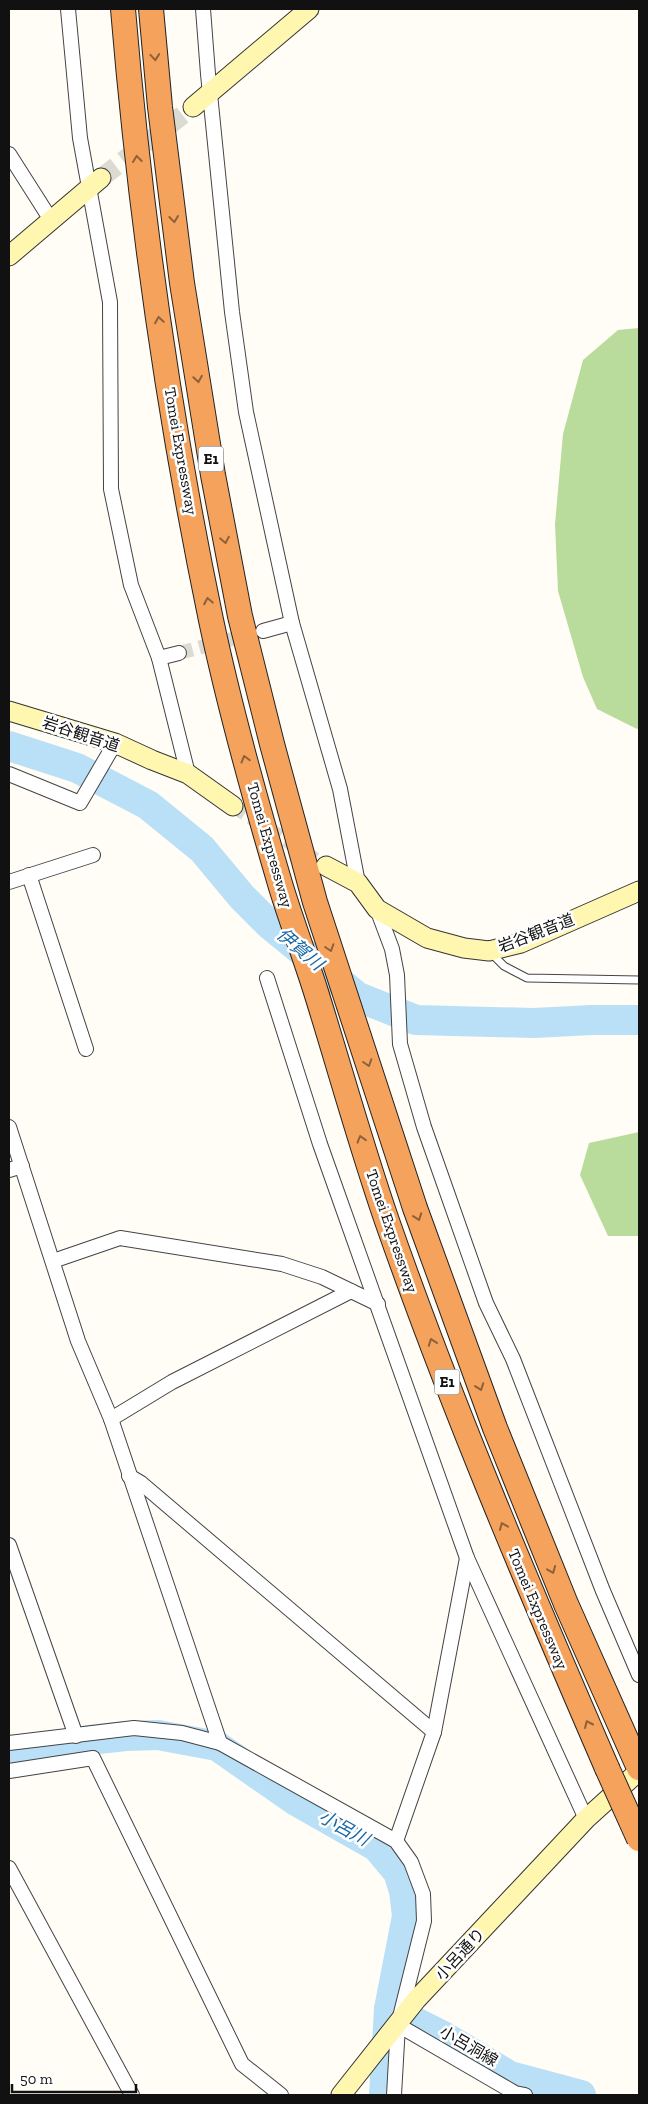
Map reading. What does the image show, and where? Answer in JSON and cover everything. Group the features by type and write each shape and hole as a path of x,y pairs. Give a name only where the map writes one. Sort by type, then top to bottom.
{"highway":[{"name":"Tomei Expressway","path":"123,9 131,110 153,286 185,479 212,622 243,752 282,890 314,986 386,1219 468,1439 540,1615 639,1839"},
{"name":"Tomei Expressway","path":"151,9 160,107 182,283 213,475 240,616 272,744 315,902 415,1208 495,1428 566,1604 637,1764"}],"street":[{"path":"68,9 80,138 95,182 110,302 111,489 131,585 159,658 188,774"},
{"path":"203,9 232,312 246,412 292,622 340,789 358,883 377,910 392,949 397,975 400,1044 424,1128 486,1303 513,1359 603,1591 639,1675"},
{"path":"193,107 309,9"},
{"path":"9,154 51,220"},
{"path":"9,256 95,182"},
{"path":"262,631 292,622"},
{"path":"159,658 179,653"},
{"name":"岩谷観音道","path":"9,711 115,743 188,774 233,806"},
{"path":"9,774 80,803 115,743"},
{"path":"9,882 93,854"},
{"path":"326,866 358,883"},
{"path":"29,875 86,1049"},
{"name":"岩谷観音道","path":"377,910 427,938 464,948 489,951 521,943 639,891"},
{"path":"267,978 320,1144 468,1558 586,1819"},
{"path":"9,1127 15,1168 53,1261 78,1341 111,1419 220,1743"},
{"path":"53,1261 120,1238 282,1264 322,1277 378,1304"},
{"path":"111,1419 172,1382 351,1291"},
{"path":"129,1476 141,1483 434,1732"},
{"path":"9,1544 76,1736"},
{"path":"396,1841 434,1732 468,1558"},
{"path":"9,1743 134,1728 182,1733 220,1743 396,1841 411,1862 423,1894 424,1921 398,2025 394,2095"},
{"path":"9,1771 93,1758 242,2064 281,2095"},
{"name":"小呂通り","path":"340,2095 398,2025 416,2000 637,1764"},
{"path":"9,1868 132,2095"},
{"name":"小呂洞線","path":"398,2025 515,2093 525,2095"}],"lane":[{"path":"489,951 504,966 528,978 639,980"}],"green space":[{"path":"639,328 639,728 637,729 597,709 583,677 558,591 555,524 563,434 583,360 618,330"},
{"path":"639,1132 639,1236 608,1236 580,1175 589,1143"}],"waterway":[{"name":"伊賀川","path":"9,746 77,768 148,805 202,849 242,897 270,925 358,997 416,1020 534,1023 639,1020"},
{"name":"小呂川","path":"9,1754 89,1740 126,1736 158,1735 217,1746 296,1801 377,1847 398,1872 404,1891 407,1916 389,2009 384,2095"},
{"name":"小呂川","path":"389,2009 445,2037 510,2076 581,2095"}],"tunnel":[{"path":"101,178 193,107"},
{"path":"179,653 251,634"},
{"path":"233,806 326,866"}]}
